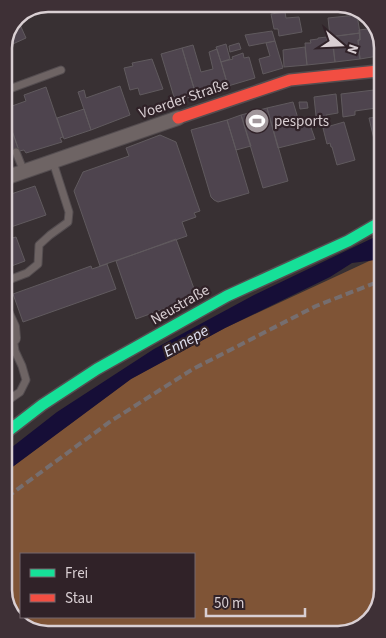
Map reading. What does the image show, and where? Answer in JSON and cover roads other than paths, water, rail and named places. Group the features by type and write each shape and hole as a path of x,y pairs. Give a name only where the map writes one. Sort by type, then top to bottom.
{"main road":[{"name":"Voerder Straße","path":"178,118 290,80 374,71"},
{"name":"Neustraße","path":"12,428 42,405 97,369 192,315 227,296 348,241 374,226"}],"street":[{"name":"Voerder Straße","path":"13,175 178,118"}],"lane":[{"path":"13,88 61,70"},
{"path":"16,152 26,171"},
{"path":"13,278 27,273 38,264 39,245 68,222 69,212 53,162"},
{"path":"12,346 26,380 20,392 12,397"}],"water":[{"name":"Ennepe","path":"374,237 374,260 352,263 330,277 225,328 131,379 12,467 12,447 57,412 154,349 254,295"}],"railway":[{"path":"12,493 111,421 193,369 316,306 374,283"}],"place":[{"name":"pesports","path":"257,121"}]}
